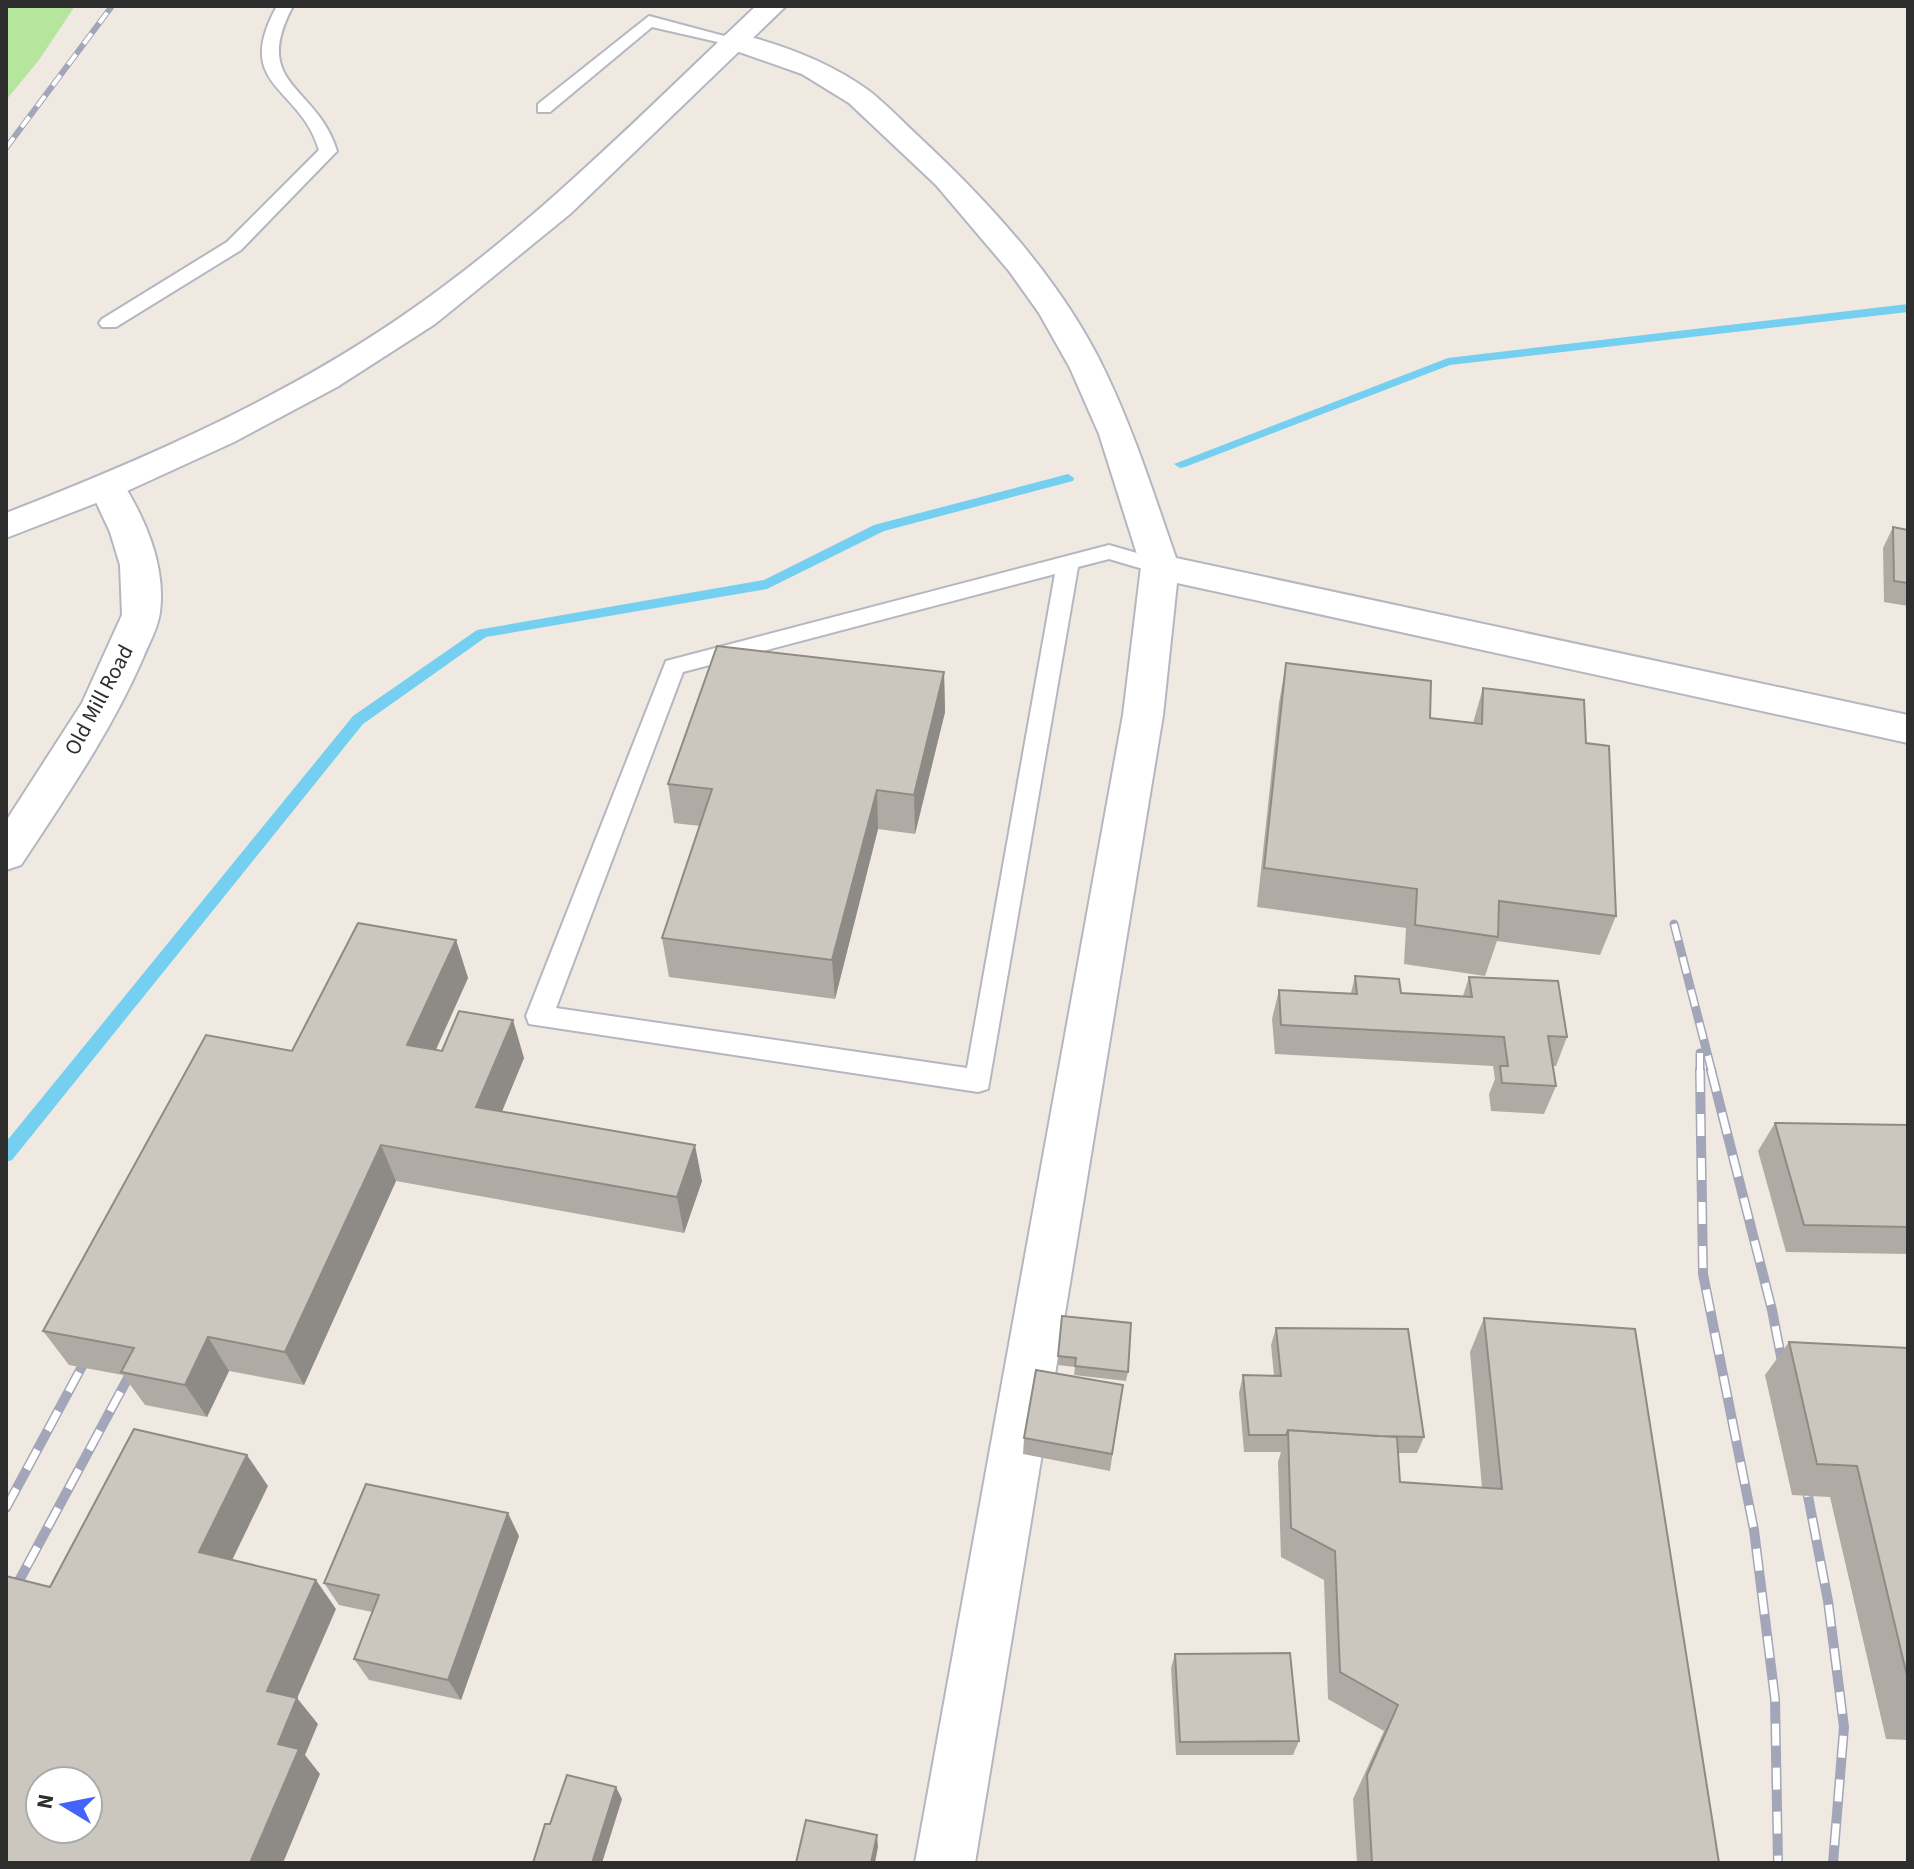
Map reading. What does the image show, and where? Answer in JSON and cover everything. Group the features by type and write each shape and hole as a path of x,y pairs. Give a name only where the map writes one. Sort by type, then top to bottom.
{"street":[{"path":"6,526 107,487 270,409 422,317 528,235 772,6"},
{"path":"735,41 812,68 859,97 947,179 1020,264 1087,368 1116,434 1160,567 1141,731 945,1863"},
{"name":"Old Mill Road","path":"6,854 72,754 114,681 141,616 139,568 129,526 107,487"},
{"path":"1160,567 1908,729"}],"lane":[{"path":"109,323 234,246 328,151 318,124 283,90 265,48 272,27 285,6"},
{"path":"544,108 666,6"},
{"path":"649,21 735,41"},
{"path":"1068,563 978,1081 539,1016 674,667 1109,552 1160,567"}],"green space":[{"path":"6,6 75,6 39,60 6,100"}],"building":[{"path":"1893,527 1908,530 1908,583 1894,581"},
{"path":"717,646 944,672 914,795 877,790 832,960 662,938 712,789 668,784"},
{"path":"1286,663 1431,681 1430,718 1482,724 1483,688 1584,700 1586,743 1609,746 1616,916 1499,901 1498,937 1415,925 1417,889 1264,868"},
{"path":"358,923 456,940 407,1045 442,1051 459,1011 513,1020 476,1107 695,1145 677,1197 381,1145 285,1352 208,1337 185,1385 121,1372 134,1348 43,1331 206,1035 292,1051"},
{"path":"1355,976 1399,979 1401,993 1472,997 1469,977 1558,981 1567,1037 1548,1036 1556,1086 1502,1083 1500,1066 1508,1066 1504,1037 1281,1025 1279,990 1357,994"},
{"path":"1775,1123 1908,1125 1908,1227 1804,1225"},
{"path":"1062,1316 1131,1323 1128,1372 1075,1366 1076,1358 1058,1356"},
{"path":"1484,1318 1635,1329 1719,1863 1372,1863 1367,1775 1398,1705 1340,1672 1335,1551 1291,1528 1288,1430 1397,1437 1400,1482 1502,1489"},
{"path":"1276,1328 1408,1329 1424,1437 1288,1430 1286,1435 1249,1435 1243,1375 1281,1376"},
{"path":"1789,1342 1908,1348 1908,1680 1857,1466 1817,1464"},
{"path":"1036,1370 1123,1385 1112,1454 1024,1438"},
{"path":"134,1429 247,1455 199,1552 316,1580 267,1691 297,1698 278,1744 299,1749 250,1863 6,1863 6,1576 50,1587"},
{"path":"366,1484 508,1513 448,1680 354,1659 379,1595 324,1583"},
{"path":"1290,1653 1299,1741 1180,1742 1175,1654"},
{"path":"567,1775 616,1787 592,1863 533,1863 545,1824 550,1824"},
{"path":"806,1820 877,1835 871,1863 796,1863"}],"waterway":[{"path":"1180,464 1448,362 1908,308"},
{"path":"6,1155 358,720 482,633 767,584 879,528 1068,478"}],"railway":[{"path":"6,148 112,6"},
{"path":"1674,924 1712,1072"},
{"path":"1700,1053 1700,1070"},
{"path":"1700,1070 1703,1274 1754,1530 1775,1699 1778,1863"},
{"path":"1711,1070 1772,1310 1785,1377"},
{"path":"6,1508 93,1346"},
{"path":"6,1605 137,1361"},
{"path":"1804,1475 1828,1601 1844,1727 1833,1863"}]}
